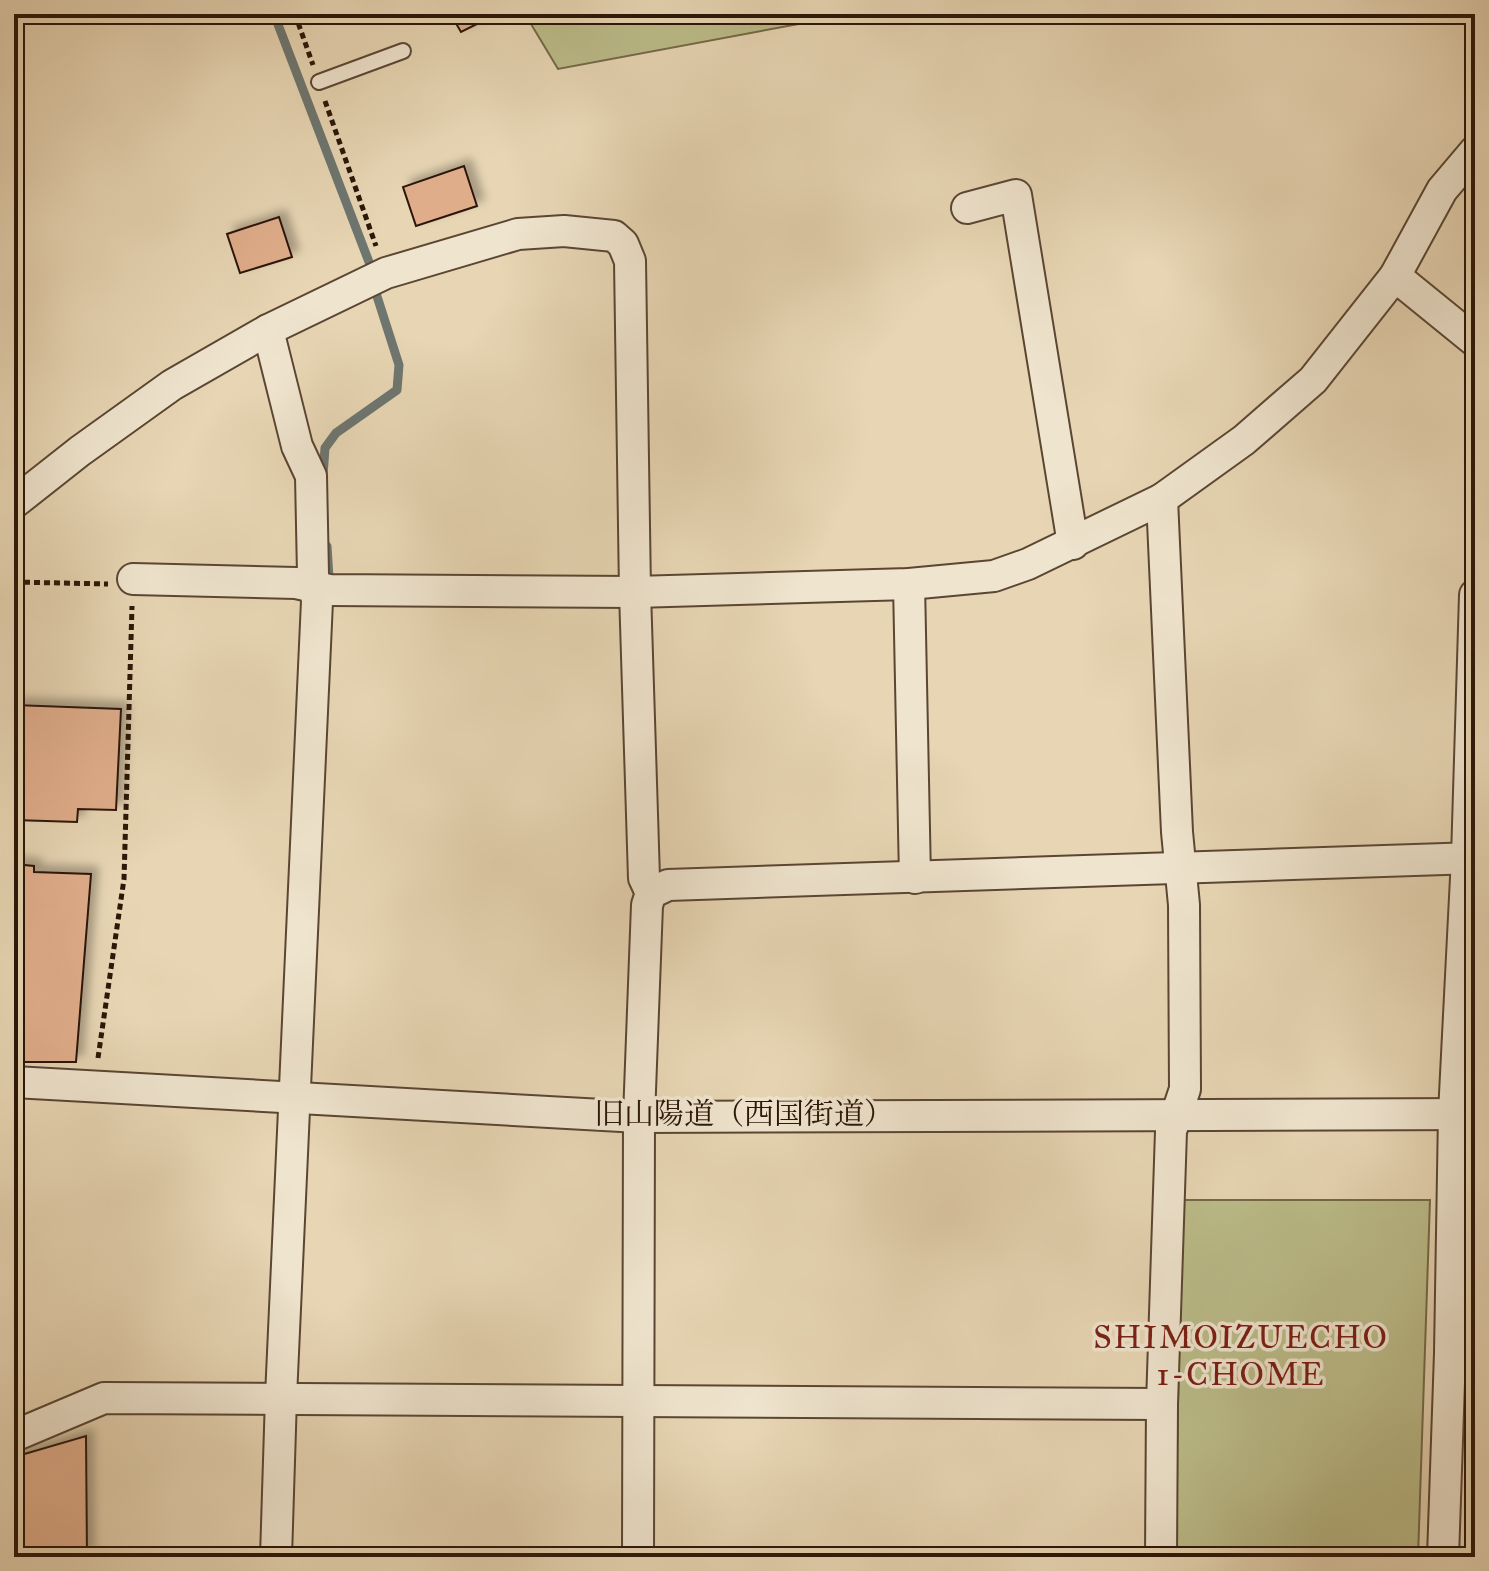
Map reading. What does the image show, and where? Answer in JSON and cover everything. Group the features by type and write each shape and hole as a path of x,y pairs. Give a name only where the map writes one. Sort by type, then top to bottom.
{"street":[{"path":"133,579 296,583 329,590 635,592 909,584 994,576 1073,544 1162,499 1244,440 1313,380 1395,276 1442,190 1475,151"},
{"path":"967,208 1016,195 1073,544"},
{"path":"14,503 172,385 268,330 386,273 518,234 564,231 614,236 623,244 630,261 635,592 644,878 651,893 647,905 639,1117 638,1557"},
{"path":"1395,276 1475,341"},
{"path":"268,330 297,446 311,476 317,601 276,1557"},
{"path":"1161,1557 1162,1404 1171,1131 1185,1089 1184,905 1162,499"},
{"path":"909,584 915,878"},
{"path":"1443,1557 1463,1354 1464,1114 1475,595"},
{"path":"651,893 668,885 1471,858"},
{"name":"旧山陽道（西国街道）","path":"14,1082 639,1117 1464,1114"},
{"path":"14,1436 104,1398 1162,1404"}],"lane":[{"path":"319,82 403,51"}],"path":[{"path":"295,14 386,273"},
{"path":"14,582 126,584 133,579"},
{"path":"94,1086 124,879 133,579"}],"green space":[{"path":"525,14 830,14 820,20 558,69"},
{"path":"1182,1200 1430,1200 1418,1557 1175,1557"}],"building":[{"path":"472,14 477,24 461,32 454,20"},
{"path":"464,166 477,206 416,226 403,187"},
{"path":"279,217 292,257 240,273 227,234"},
{"path":"14,705 121,709 116,810 78,809 77,822 14,820"},
{"path":"14,864 34,866 34,872 91,874 76,1062 14,1062"},
{"path":"86,1436 87,1557 14,1557 14,1457"}],"waterway":[{"path":"274,14 369,262"},
{"path":"323,476 325,448 336,433 397,390 399,365 375,290"},
{"path":"327,546 329,578"}],"district":[{"name":"SHIMOIZUECHO 1-CHOME","path":"1241,1356"}]}
